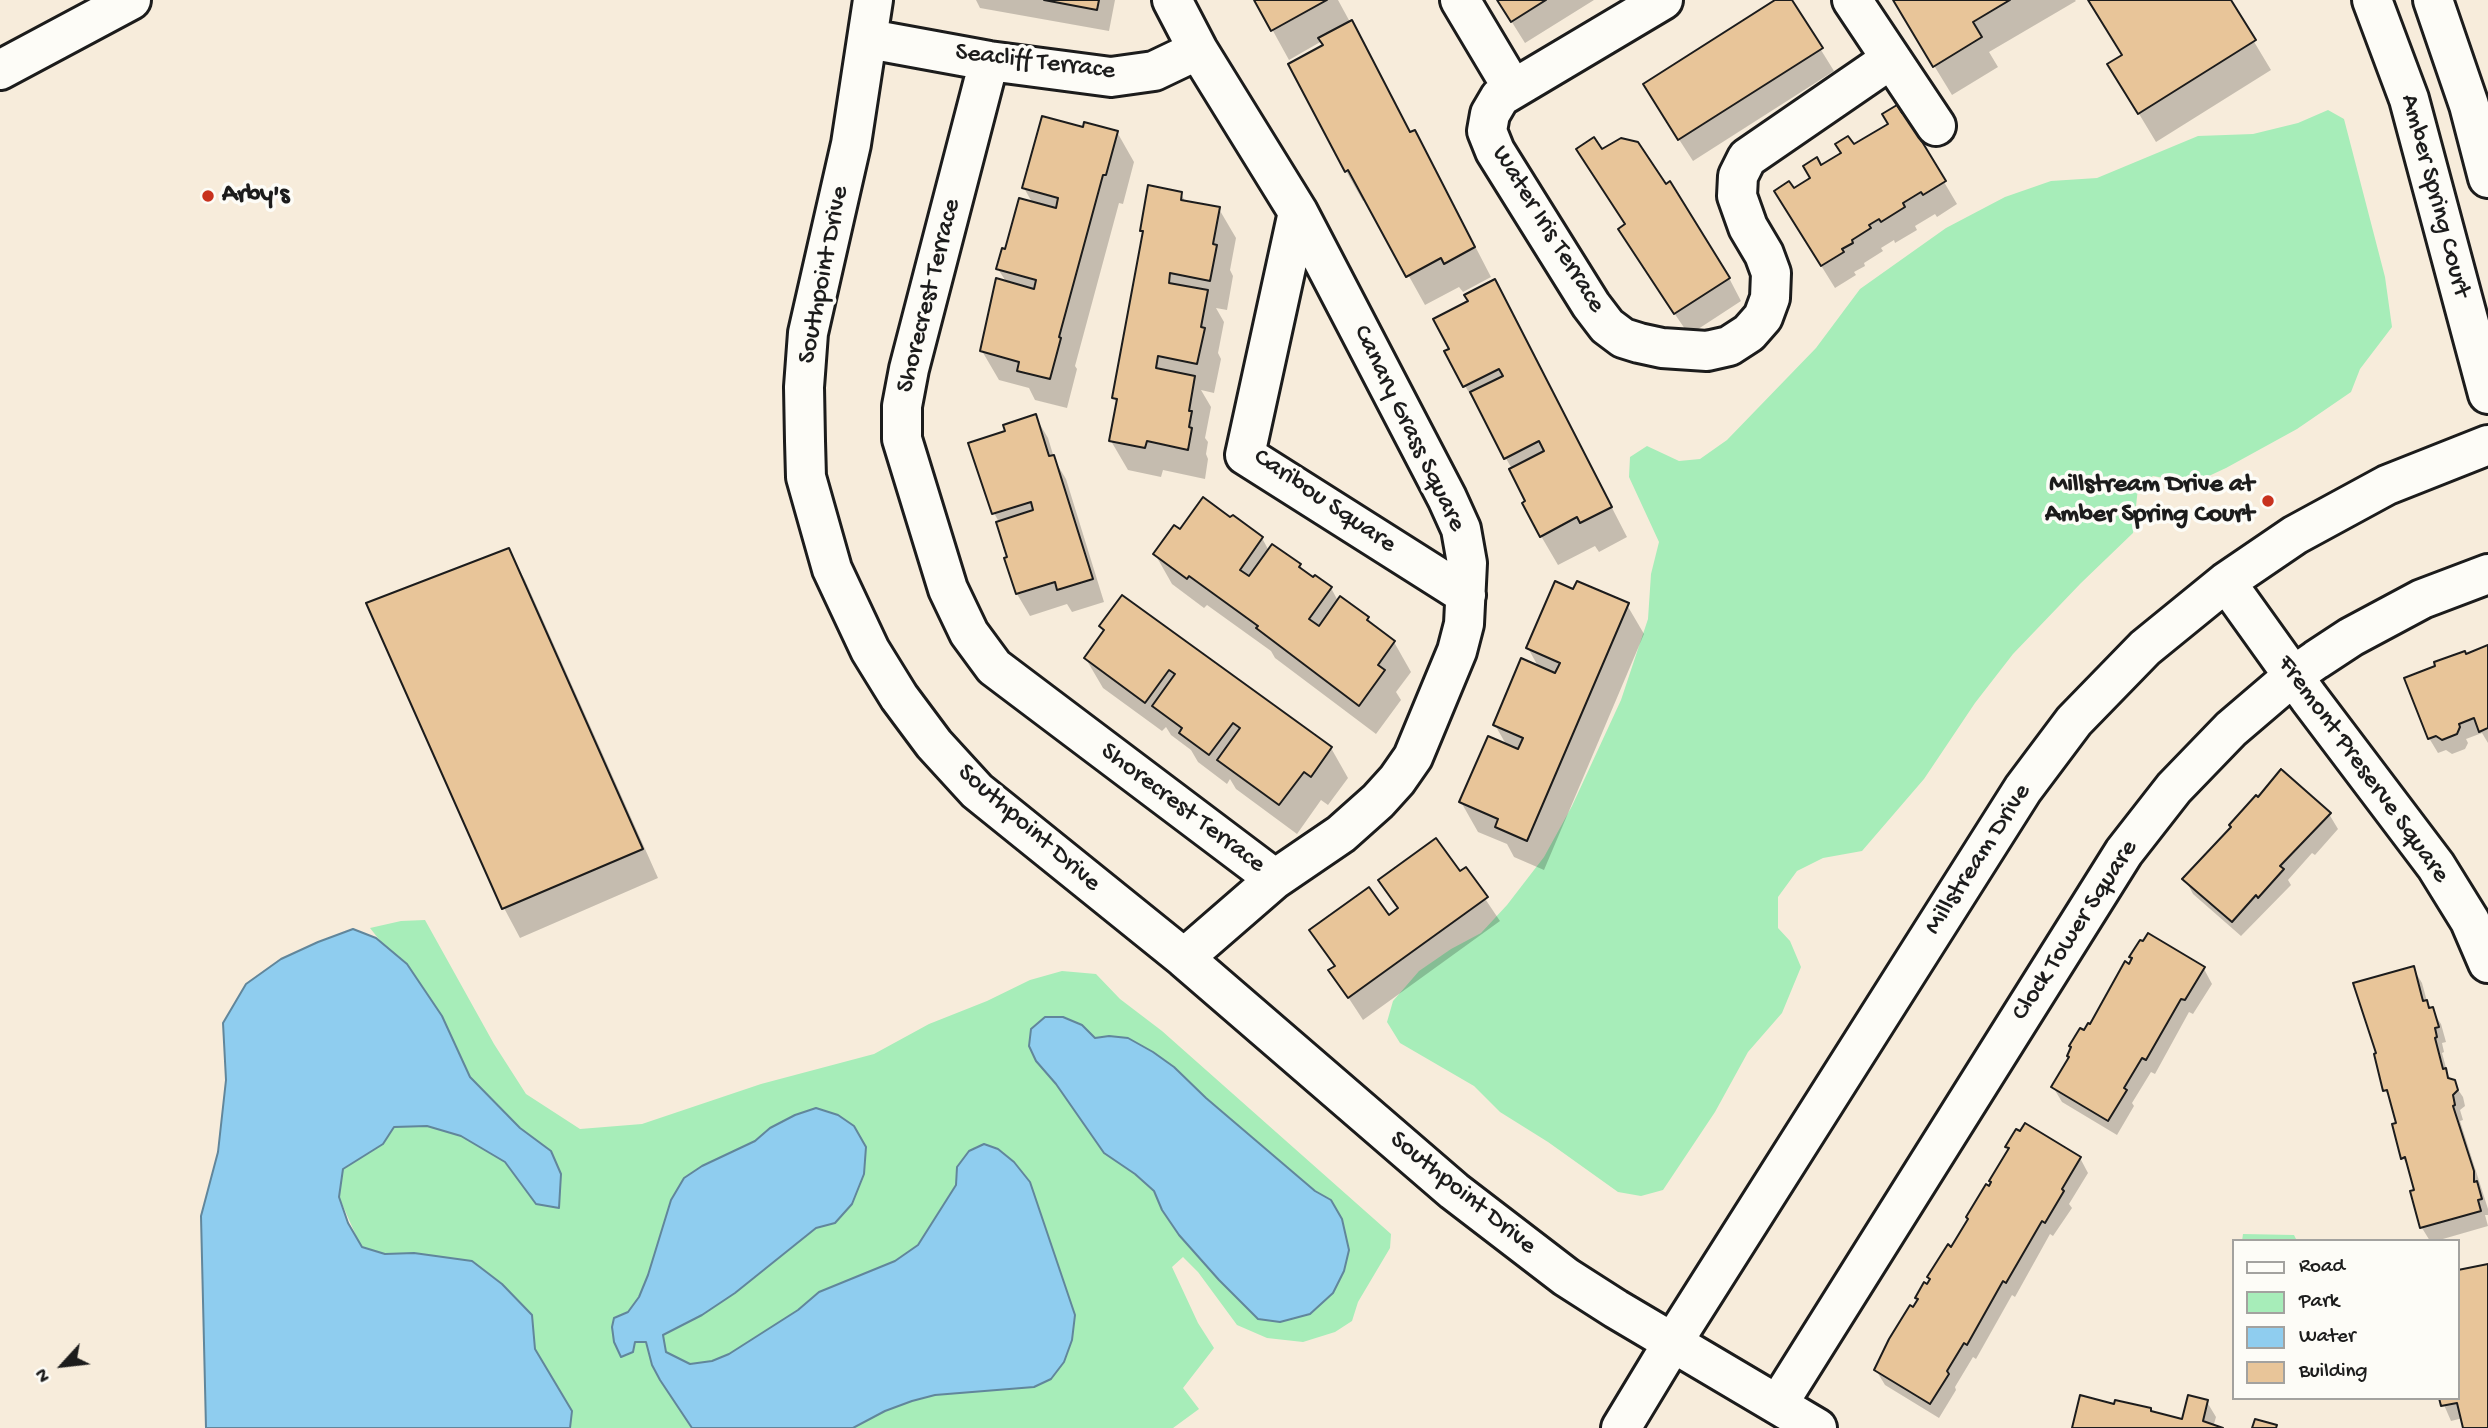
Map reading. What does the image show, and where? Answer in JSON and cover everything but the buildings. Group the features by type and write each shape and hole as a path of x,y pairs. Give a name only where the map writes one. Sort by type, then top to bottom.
{"street":[{"path":"0,70 131,0"},
{"name":"Southpoint Drive","path":"873,0 851,144 808,333 804,387 806,477 832,569 870,650 899,697 934,744 976,791 1184,958 1454,1191 1566,1277 1817,1428"},
{"name":"Canary Grass Square","path":"1172,0 1198,50 1298,212 1447,498 1461,529 1466,563 1464,624 1457,651 1413,757 1397,780 1341,834 1275,880 1184,958"},
{"path":"1460,0 1513,89 1662,0"},
{"path":"1852,0 1936,126"},
{"name":"Amber Spring Court","path":"2372,0 2409,99 2488,394"},
{"path":"2433,0 2469,105 2488,178"},
{"name":"Seacliff Terrace","path":"869,39 989,61 1111,77 1154,71 1198,50"},
{"name":"Water Iris Terrace","path":"1513,89 1500,97 1490,114 1487,131 1495,151 1591,305 1607,326 1623,338 1662,348 1707,351 1729,346 1749,333 1763,317 1770,298 1771,274 1765,254 1748,227 1737,195 1738,176 1747,158 1891,59"},
{"name":"Shorecrest Terrace","path":"989,61 909,369 902,406 902,439 948,589 969,633 994,667 1275,880"},
{"name":"Caribou Square","path":"1298,212 1245,455 1466,595"},
{"name":"Millstream Drive","path":"1621,1428 2023,789 2074,721 2145,648 2226,582 2295,535 2387,485 2488,445"},
{"name":"Clock Tower Square","path":"1778,1404 2124,852 2174,788 2221,738 2293,676 2351,637 2422,599 2488,574"},
{"name":"Fremont Preserve Square","path":"2226,582 2436,866 2470,921 2488,963"}],"green space":[{"path":"2328,110 2344,119 2385,277 2392,327 2360,369 2351,392 2297,429 2183,488 2170,479 2153,476 2138,488 2133,533 2013,654 1975,703 1924,779 1862,851 1823,858 1797,871 1778,897 1778,928 1790,941 1801,967 1782,1013 1748,1052 1715,1112 1663,1190 1641,1196 1618,1192 1548,1142 1500,1112 1474,1086 1400,1043 1387,1022 1393,1001 1419,971 1481,933 1507,905 1544,857 1572,806 1621,700 1648,619 1651,574 1659,542 1629,477 1630,457 1647,446 1679,461 1700,459 1727,440 1816,348 1860,289 1946,228 2005,197 2051,181 2097,178 2198,136 2253,134 2298,123"},
{"path":"425,920 494,1044 526,1094 580,1129 642,1124 761,1084 874,1054 929,1024 1030,980 1062,971 1096,974 1120,999 1162,1031 1391,1234 1390,1248 1358,1302 1352,1321 1335,1332 1303,1342 1267,1338 1237,1325 1198,1272 1183,1257 1172,1267 1198,1323 1214,1348 1183,1388 1199,1409 1173,1428 853,1428 885,1411 934,1395 1035,1387 1051,1379 1075,1315 1030,1182 1014,1162 998,1149 984,1144 957,1167 956,1184 918,1245 895,1261 819,1292 798,1310 729,1354 712,1361 690,1364 666,1352 663,1335 702,1315 735,1293 816,1228 835,1223 816,1108 795,1115 770,1128 755,1141 702,1166 671,1200 648,1275 639,1297 628,1312 635,1342 646,1341 652,1365 692,1428 570,1428 572,1411 535,1349 532,1315 502,1284 471,1261 414,1253 385,1254 361,1247 339,1197 343,1169 383,1144 394,1127 427,1126 461,1136 505,1162 536,1204 551,1151 520,1128 470,1077 442,1016 407,964 385,947 370,928 401,921","holes":["1045,1017 1063,1017 1082,1025 1095,1038 1128,1038 1153,1052 1174,1067 1206,1098 1315,1191 1332,1200 1280,1322 1258,1319 1219,1280 1179,1235 1162,1210 1154,1191 1135,1174 1036,1061"]},
{"path":"2243,1234 2294,1235 2296,1239 2242,1239"}],"water":[{"path":"353,929 376,938 407,964 442,1016 470,1077 520,1128 551,1151 561,1174 559,1208 536,1204 505,1162 461,1136 427,1126 394,1127 383,1144 343,1169 339,1197 348,1223 362,1247 385,1254 414,1253 472,1261 502,1284 532,1315 535,1349 572,1411 570,1428 206,1428 201,1216 218,1152 226,1080 223,1023 246,984 281,959"},
{"path":"1045,1017 1063,1017 1082,1025 1095,1038 1128,1038 1153,1052 1174,1067 1206,1098 1315,1191 1331,1200 1342,1219 1349,1250 1344,1271 1333,1293 1310,1314 1280,1322 1258,1319 1179,1235 1162,1210 1154,1191 1104,1153 1056,1084 1036,1061 1029,1046 1031,1029"},
{"path":"816,1108 838,1115 854,1126 866,1147 864,1174 852,1204 835,1223 816,1228 735,1293 702,1315 663,1335 666,1352 690,1364 712,1361 729,1354 798,1310 819,1292 895,1261 918,1245 956,1185 957,1167 969,1151 984,1144 998,1149 1014,1162 1030,1182 1075,1315 1072,1340 1064,1362 1051,1379 1034,1387 935,1395 885,1411 853,1428 692,1428 660,1380 652,1365 646,1342 635,1342 633,1352 621,1357 614,1342 614,1318 628,1312 639,1297 671,1200 684,1178 702,1166 755,1141 770,1128"}],"place":[{"name":"Arby's","path":"208,196"},
{"name":"Millstream Drive at Amber Spring Court","path":"2268,501"}]}
